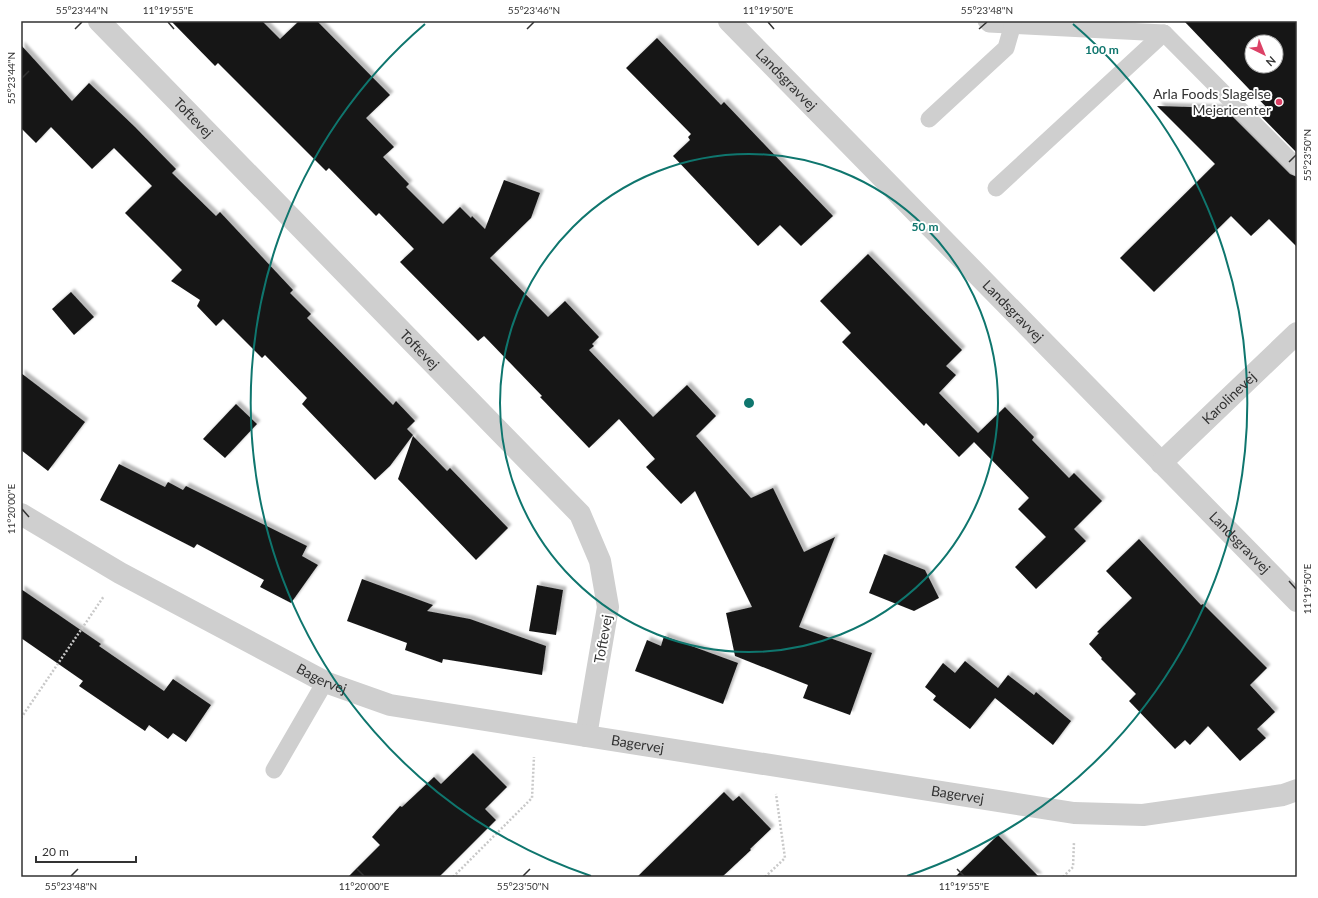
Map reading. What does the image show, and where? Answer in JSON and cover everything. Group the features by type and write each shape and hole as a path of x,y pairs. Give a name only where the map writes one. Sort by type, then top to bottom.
{"street":[{"name":"Toftevej","path":"99,21 580,514 600,561 608,607 586,736"},
{"name":"Landsgravvej","path":"729,21 1297,601"},
{"name":"Karolinevej","path":"1162,463 1297,333"},
{"name":"Bagervej","path":"21,514 120,573 325,682 390,705 1074,813 1143,815 1276,796 1297,790"}],"lane":[{"path":"986,21 989,24 1013,24 1164,33 1297,167"},
{"path":"929,119 1006,48 1013,24"},
{"path":"996,188 1164,33"},
{"path":"274,770 325,682"}],"path":[{"path":"21,718 120,573"},
{"path":"453,877 532,798 535,728"},
{"path":"765,877 785,858 773,766"},
{"path":"1063,877 1073,867 1074,813"}],"building":[{"path":"171,21 262,21 280,39 299,21 317,21 390,95 366,118 394,147 383,157 409,184 406,187 443,224 460,207 485,229 504,180 540,193 531,218 490,258 548,317 565,301 599,337 592,344 594,346 589,350 653,417 687,385 716,416 696,436 751,498 773,488 804,552 835,537 799,627 872,653 850,715 803,698 808,685 735,656 726,613 752,607 695,491 681,504 646,467 655,459 619,419 589,448 540,397 542,396 484,336 478,341 400,262 414,249 379,213 376,216 329,168 326,171 218,63 215,66"},
{"name":"Arla Foods Slagelse Mejericenter","path":"1184,21 1297,21 1297,153 1254,109 1269,110"},
{"path":"657,38 721,105 724,102 833,216 801,246 780,225 758,246 673,156 690,140 688,137 691,134 626,68"},
{"path":"21,45 72,101 89,83 176,169 172,173 216,216 220,212 293,290 290,293 311,314 307,318 393,405 396,401 415,421 407,429 413,435 390,466 375,480 302,404 307,398 265,355 262,358 223,319 216,326 197,306 200,300 171,281 182,270 125,213 152,186 114,148 92,169 51,127 36,143 21,128"},
{"path":"1157,106 1224,108 1290,174 1297,177 1297,247 1269,219 1251,236 1231,216 1154,292 1120,258 1215,164"},
{"path":"868,254 962,350 946,366 956,375 939,393 978,433 1005,407 1034,437 1032,440 1069,478 1074,473 1102,501 1074,529 1086,541 1036,589 1015,567 1046,537 1018,509 1029,498 974,442 959,457 926,423 924,426 842,342 851,333 820,301"},
{"path":"71,292 94,317 74,335 52,309"},
{"path":"21,373 85,422 48,471 21,450"},
{"path":"236,404 257,424 225,458 203,439"},
{"path":"413,436 447,471 450,468 508,528 476,560 398,479"},
{"path":"119,464 165,487 168,482 183,490 186,486 307,546 302,556 318,565 291,603 260,587 264,580 197,544 194,548 100,500"},
{"path":"1139,539 1201,605 1203,604 1267,668 1250,685 1275,712 1257,729 1266,738 1240,761 1208,726 1190,745 1185,740 1175,749 1129,701 1136,694 1101,659 1102,658 1089,644 1099,633 1097,632 1132,598 1106,571"},
{"path":"884,554 925,570 939,598 914,611 869,593"},
{"path":"362,579 433,605 427,611 470,619 546,646 542,675 443,659 442,663 405,650 407,643 347,621"},
{"path":"537,585 563,590 556,635 529,631"},
{"path":"21,589 101,644 99,646 164,691 173,679 211,705 186,742 173,733 168,739 149,725 145,731 79,686 83,681 21,638"},
{"path":"664,636 738,663 723,704 635,671 647,640 661,646"},
{"path":"965,661 998,688 1008,675 1034,695 1036,692 1071,721 1053,745 995,698 970,729 933,700 936,696 925,687 943,663 955,673"},
{"path":"473,753 507,787 485,809 496,820 439,877 348,877 380,845 372,837 400,806 402,807 434,777 441,784"},
{"path":"724,792 733,801 739,796 771,829 750,849 751,850 722,877 637,877"},
{"path":"998,835 1039,877 955,877"}],"place":[{"name":"Arla Foods Slagelse Mejericenter","path":"1279,102"}]}
